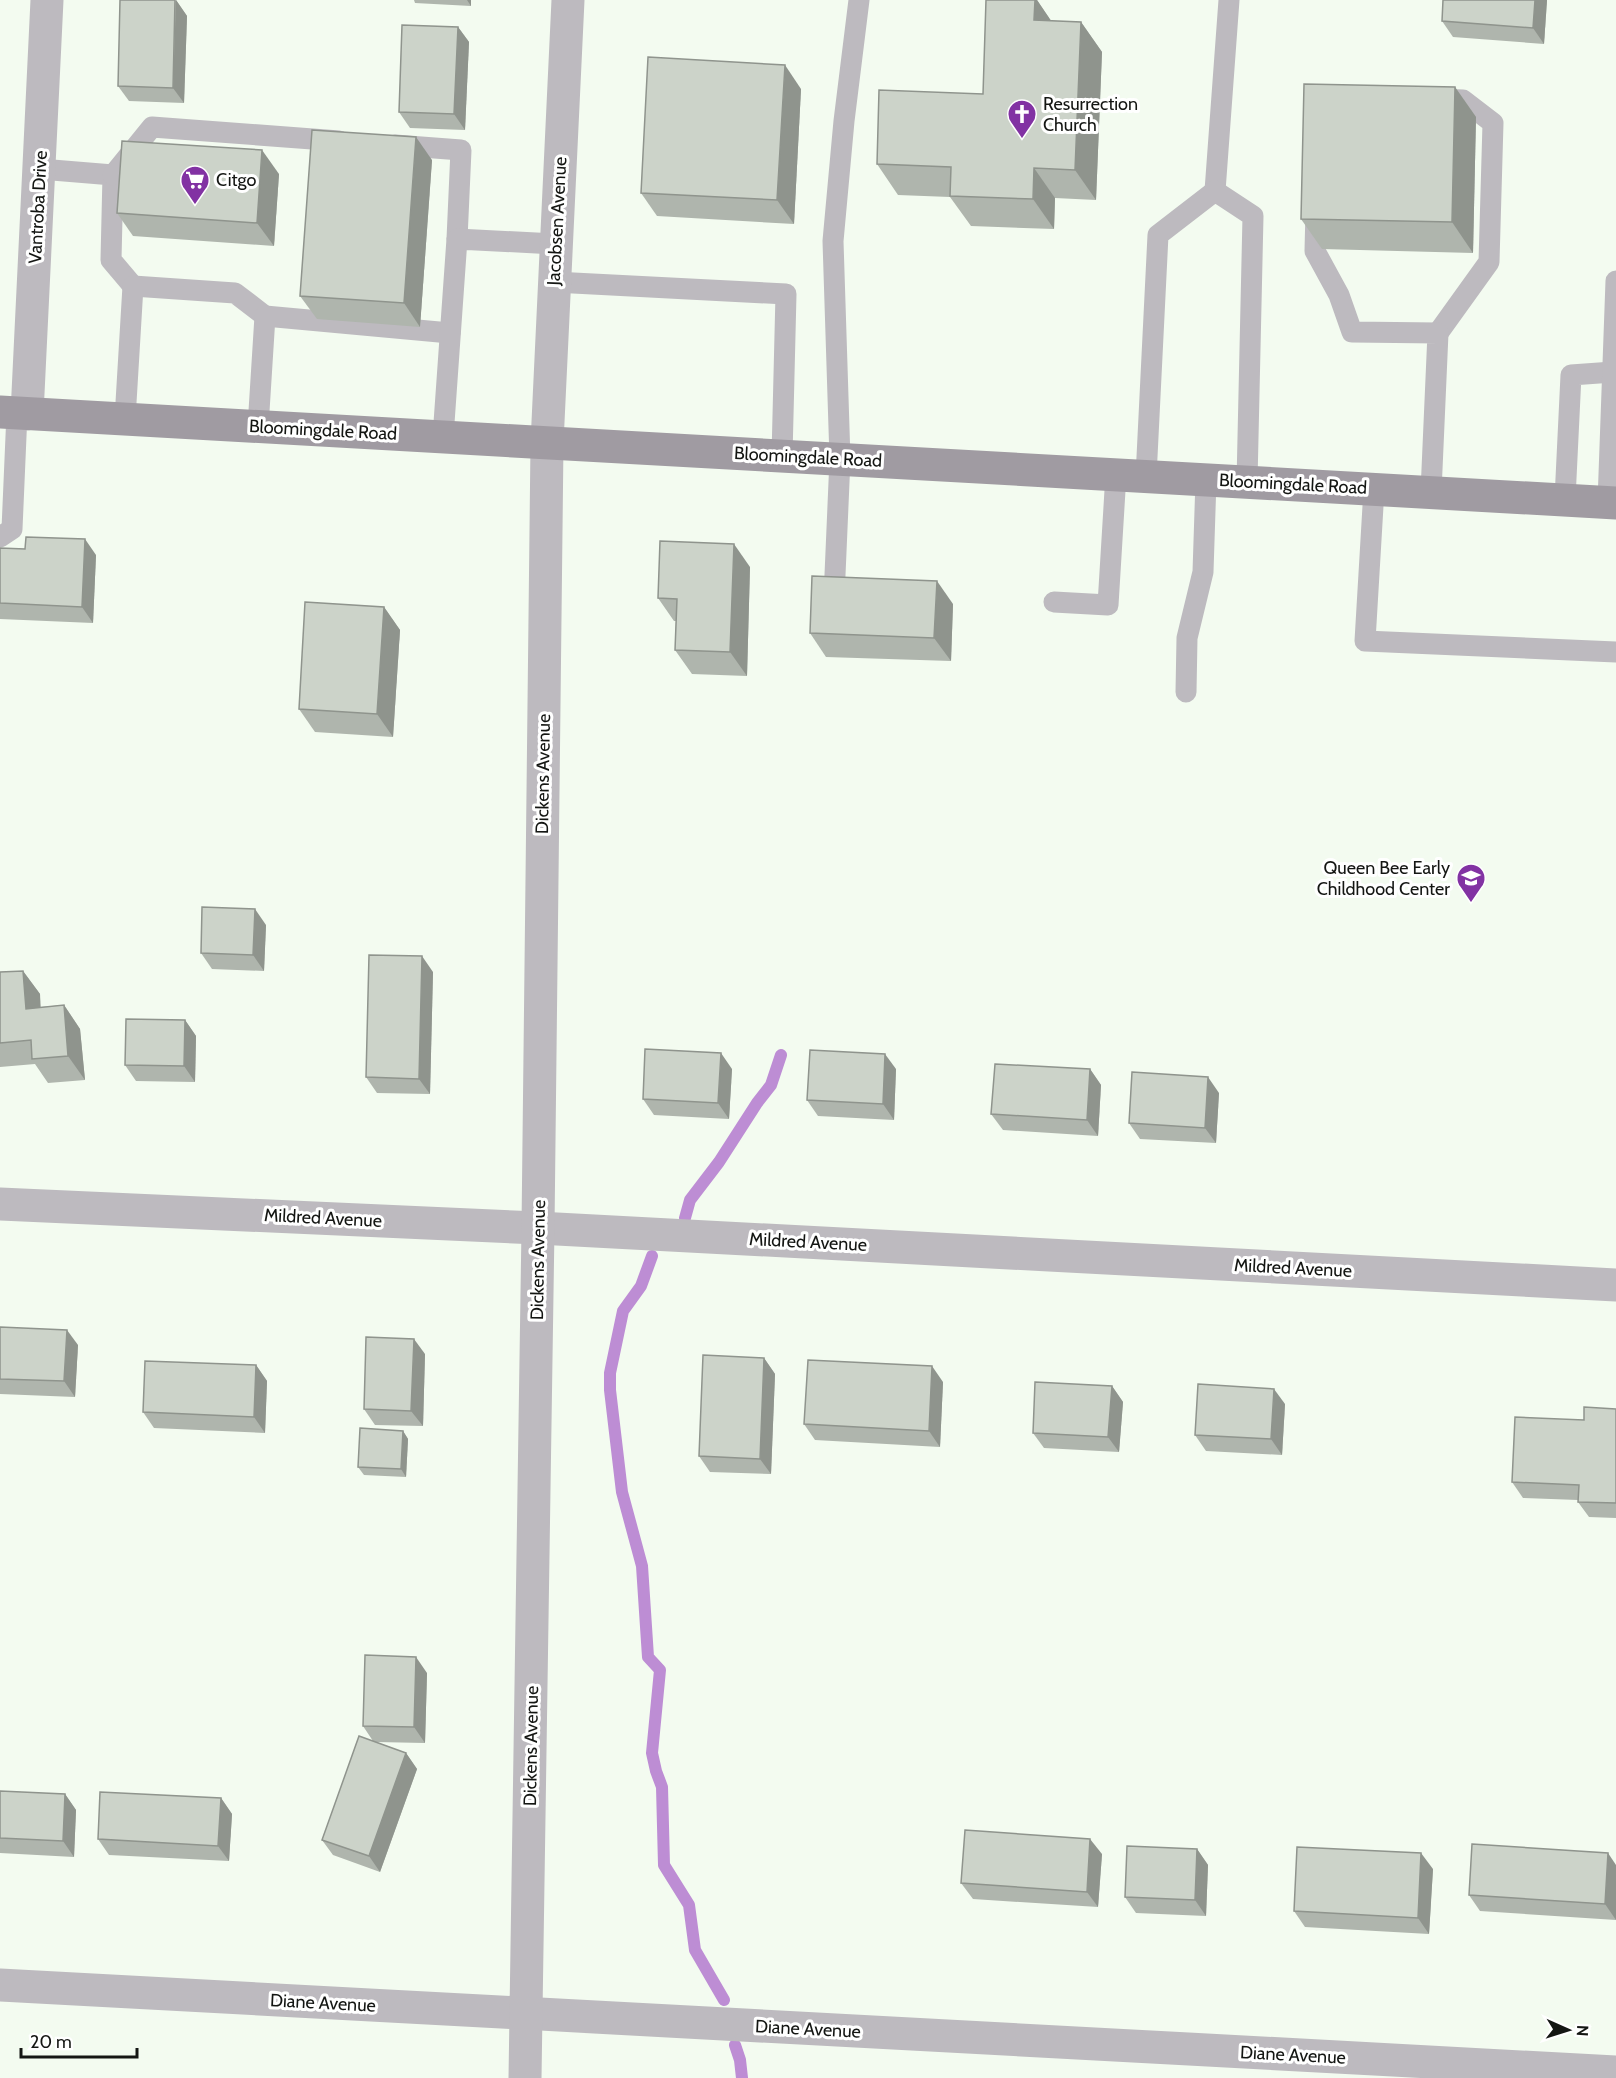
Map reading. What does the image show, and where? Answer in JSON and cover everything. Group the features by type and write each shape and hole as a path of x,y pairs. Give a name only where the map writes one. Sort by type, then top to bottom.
{"main road":[{"name":"Bloomingdale Road","path":"15,413 1612,502"}],"street":[{"name":"Vantroba Drive","path":"15,413 40,169 47,0"},
{"name":"Jacobsen Avenue","path":"547,443 568,0"},
{"name":"Dickens Avenue","path":"525,2078 547,443"},
{"name":"Mildred Avenue","path":"0,1204 538,1228 1616,1285"},
{"name":"Diane Avenue","path":"0,1985 1616,2072"}],"lane":[{"path":"834,598 840,459 833,241 844,121 859,0"},
{"path":"1054,602 1108,605 1131,476 1158,235 1215,191 1229,0"},
{"path":"1419,97 1464,100 1493,123 1489,262 1438,333 1431,492"},
{"path":"125,419 133,286 111,260 113,175 152,127 354,142"},
{"path":"377,143 460,150 457,239 443,437"},
{"path":"40,169 113,175"},
{"path":"1215,191 1253,216 1247,482"},
{"path":"1316,195 1316,250 1339,295 1352,332 1438,333"},
{"path":"457,239 555,244"},
{"path":"1612,502 1616,281"},
{"path":"554,282 786,294 782,456"},
{"path":"133,286 235,293 265,316 450,333"},
{"path":"258,427 265,316"},
{"path":"1565,499 1571,375 1613,372"},
{"path":"0,537 12,530 15,413"},
{"path":"1186,692 1187,638 1203,572 1206,480"},
{"path":"1374,489 1365,641 1616,652"}],"building":[{"path":"120,0 175,0 173,88 118,86"},
{"path":"986,0 1035,0 1034,20 1081,22 1075,170 1034,168 1033,199 950,196 951,167 877,164 879,90 983,94"},
{"path":"1443,0 1535,0 1533,28 1442,21"},
{"path":"402,25 458,27 454,114 399,112"},
{"path":"648,57 785,65 777,200 641,193"},
{"path":"1304,84 1455,87 1452,222 1301,219"},
{"path":"312,130 416,137 404,303 300,296"},
{"path":"122,141 262,150 257,223 117,213"},
{"path":"26,537 85,539 82,607 0,603 0,548 25,549"},
{"path":"660,541 734,544 730,652 675,650 677,599 658,598"},
{"path":"812,576 937,581 934,638 810,633"},
{"path":"305,602 384,607 377,714 299,709"},
{"path":"202,907 255,909 253,955 201,953"},
{"path":"369,955 422,956 419,1079 366,1077"},
{"path":"23,971 26,1009 64,1005 68,1056 32,1059 31,1040 0,1043 0,972"},
{"path":"126,1019 185,1020 184,1066 125,1065"},
{"path":"645,1049 721,1053 718,1103 643,1099"},
{"path":"810,1050 885,1054 883,1104 807,1100"},
{"path":"995,1064 1090,1069 1087,1120 991,1114"},
{"path":"1132,1072 1208,1077 1205,1128 1129,1123"},
{"path":"0,1327 67,1330 64,1381 0,1379"},
{"path":"366,1337 414,1339 411,1411 364,1409"},
{"path":"703,1355 764,1358 760,1459 699,1456"},
{"path":"808,1360 932,1366 929,1431 804,1424"},
{"path":"145,1361 256,1365 254,1417 143,1412"},
{"path":"1035,1382 1112,1386 1108,1437 1033,1433"},
{"path":"1198,1384 1274,1389 1271,1439 1195,1435"},
{"path":"1584,1407 1616,1409 1616,1503 1578,1502 1579,1485 1512,1482 1515,1417 1584,1420"},
{"path":"360,1428 403,1431 401,1469 358,1467"},
{"path":"365,1655 416,1657 414,1727 363,1726"},
{"path":"359,1736 406,1753 369,1856 322,1840"},
{"path":"0,1791 65,1794 63,1841 0,1838"},
{"path":"100,1792 221,1798 218,1846 98,1839"},
{"path":"965,1830 1090,1839 1087,1892 961,1883"},
{"path":"1472,1844 1608,1853 1605,1904 1469,1895"},
{"path":"1127,1846 1197,1849 1195,1900 1125,1897"},
{"path":"1297,1847 1421,1853 1418,1918 1294,1911"}],"waterway":[{"path":"685,1218 690,1200 719,1162 771,1085 781,1055"},
{"path":"652,1256 641,1286 623,1311 610,1373 610,1390 622,1492 642,1566 648,1657 660,1670 652,1753 662,1787 664,1865 689,1905 695,1950 724,2000"},
{"path":"735,2045 742,2078"}],"place":[{"name":"Resurrection Church","path":"1022,140"},
{"name":"Citgo","path":"195,206"},
{"name":"Queen Bee Early Childhood Center","path":"1471,904"}]}
